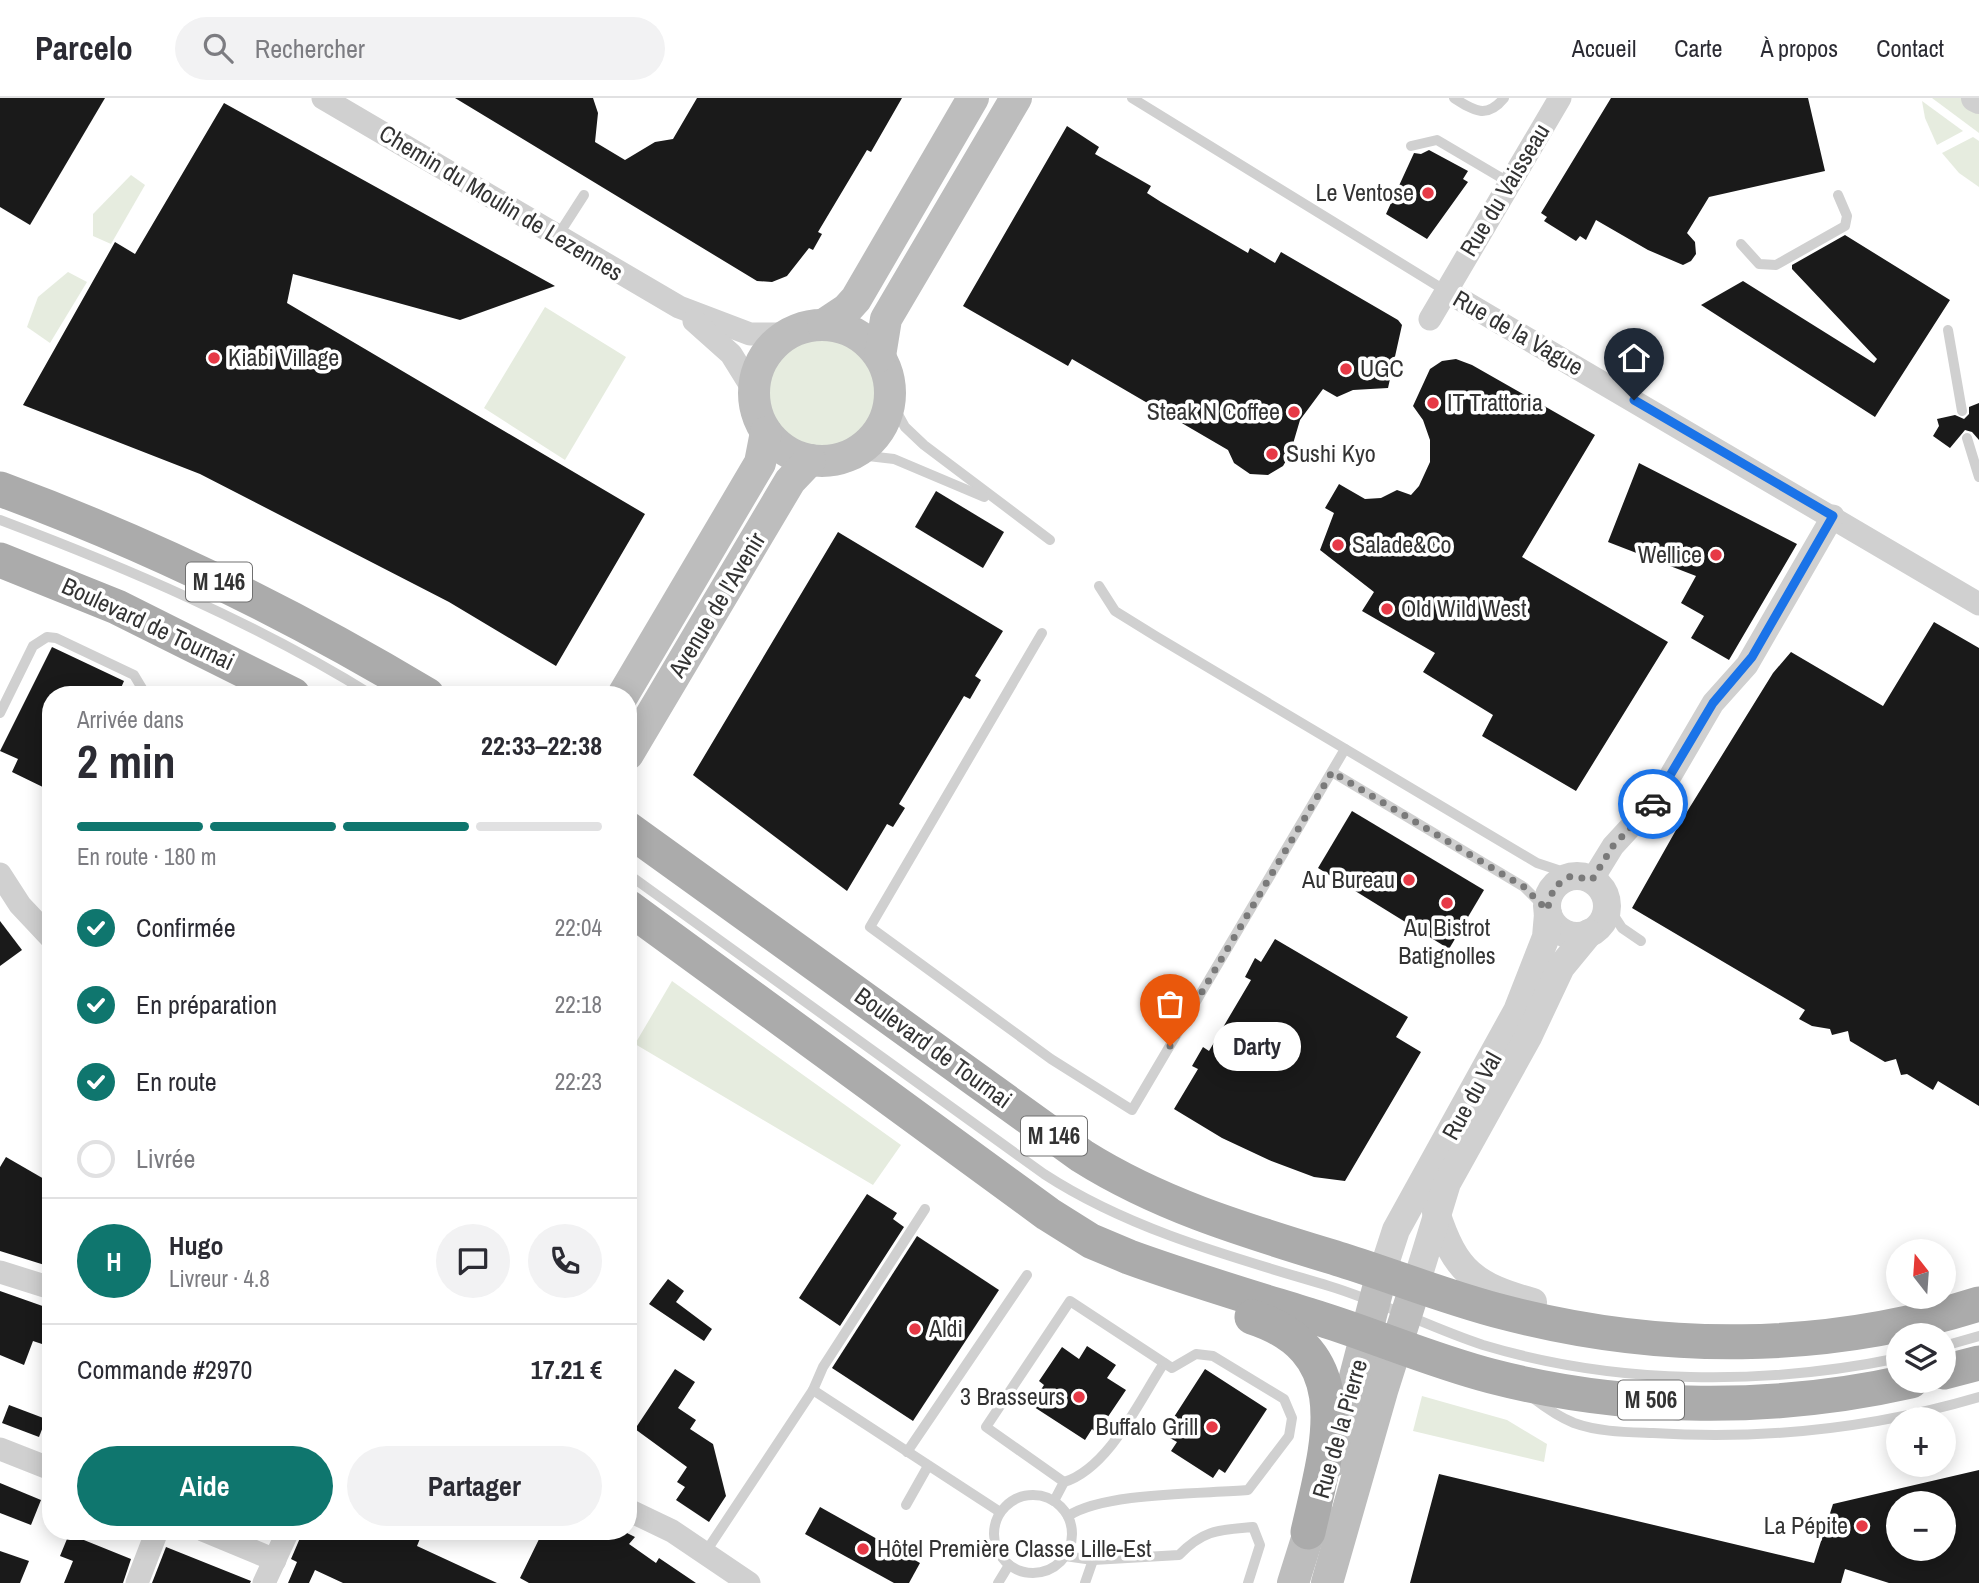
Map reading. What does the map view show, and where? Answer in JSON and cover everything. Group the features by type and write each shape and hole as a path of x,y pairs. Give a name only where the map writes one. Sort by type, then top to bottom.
{"main road":[{"path":"823,325 847,309 856,299 973,98"},
{"path":"880,356 886,319 1016,98"},
{"path":"823,325 855,333 880,356 888,374 890,400 880,429 864,446 851,454 831,460 810,460 785,450 766,432 757,412 754,391 764,358 772,346 789,334 809,326 823,325"},
{"name":"Avenue de l'Avenir","path":"628,686 760,463 766,432"},
{"name":"Avenue de l'Avenir","path":"637,739 790,481 810,460"},
{"name":"M 146","path":"0,489 110,532 262,602 412,686"},
{"name":"Boulevard de Tournai","path":"0,560 117,607 275,686"},
{"name":"Boulevard de Tournai","path":"637,835 1101,1167 1186,1210 1378,1287 1396,1321"},
{"name":"Boulevard de Tournai","path":"637,915 1037,1206 1091,1241 1142,1261 1396,1321 1512,1381 1632,1399 1738,1403 1828,1396 1886,1386"},
{"name":"M 146","path":"1091,1241 1173,1290 1282,1328 1307,1350 1323,1384 1329,1424 1308,1532"},
{"name":"Rue de la Pierre","path":"1327,1583 1396,1321 1378,1287"},
{"name":"Boulevard de Tournai","path":"1396,1321 1500,1311 1572,1329 1653,1339 1717,1342 1849,1333 1920,1320 1979,1304"},
{"name":"Rue de la Pierre","path":"1293,1583 1339,1442 1396,1321"},
{"path":"1956,1369 1979,1363"}],"street":[{"name":"Chemin du Moulin de Lezennes","path":"323,98 678,307 750,334 789,334"},
{"name":"Rue du Vaisseau","path":"1430,319 1560,98"},
{"name":"Rue de la Vague","path":"1446,291 1979,604"},
{"name":"Chemin du Moulin de Lezennes","path":"678,307 731,354 754,391"},
{"path":"1584,878 1658,797 1713,703 1747,665 1833,516"},
{"path":"0,874 20,905 42,928"},
{"path":"1584,878 1602,889 1607,905 1602,922 1589,933 1576,936 1564,933 1554,925 1548,912 1554,887 1563,879 1584,878"},
{"name":"Rue du Val","path":"1378,1287 1396,1230 1517,1011 1546,937 1548,912"},
{"name":"Rue du Val","path":"1396,1321 1447,1183 1528,1037 1561,967 1589,933"},
{"name":"M 506","path":"1436,1212 1454,1255 1470,1275 1485,1287 1554,1308 1717,1342"},
{"path":"0,1272 42,1285"},
{"path":"0,1449 42,1465"},
{"path":"637,1515 705,1553 749,1583"},
{"path":"137,1583 154,1540"},
{"path":"227,1540 275,1560"},
{"path":"264,1583 284,1540"}],"lane":[{"name":"Rue de la Vague","path":"1132,98 1446,291"},
{"path":"1454,98 1479,113 1495,109 1504,98"},
{"path":"1410,146 1437,140 1510,183"},
{"path":"1741,244 1759,264 1776,265 1845,226 1847,216 1838,194"},
{"path":"557,237 584,195"},
{"path":"1948,330 1962,411"},
{"path":"890,400 905,428 920,442 1050,540"},
{"path":"1967,438 1979,477"},
{"path":"851,454 894,459 1003,505"},
{"path":"0,520 157,584 260,633 356,686"},
{"path":"1099,586 1115,611 1537,863 1584,878"},
{"path":"1042,633 870,927 1051,1059 1132,1110 1345,748"},
{"path":"0,713 33,646 47,637 56,638 134,675 141,686"},
{"path":"1332,772 1524,887 1548,912"},
{"path":"637,881 1018,1156 1089,1203 1142,1226 1378,1287"},
{"path":"1607,905 1622,928 1641,942"},
{"path":"705,1553 813,1391 823,1367 925,1209"},
{"path":"907,1452 1027,1275"},
{"path":"1064,1482 986,1427 1070,1301 1172,1368 1196,1354 1213,1356 1284,1399 1292,1418 1289,1436 1248,1490 1108,1502 1084,1506 1068,1516"},
{"path":"1396,1321 1512,1352 1573,1364 1652,1374 1775,1375 1886,1360"},
{"path":"1956,1343 1979,1336"},
{"path":"1054,1500 1064,1482 1081,1477 1102,1458 1164,1363"},
{"path":"1512,1381 1555,1415 1574,1423 1608,1431 1662,1434 1764,1433 1835,1427 1909,1415 1979,1397"},
{"path":"813,1391 1000,1512"},
{"path":"906,1505 928,1466"},
{"path":"1035,1494 1054,1500 1068,1516 1072,1536 1065,1556 1041,1578 1009,1565 995,1546 995,1523 1000,1512 1006,1504 1025,1495 1035,1494"},
{"path":"1065,1556 1093,1560 1179,1555 1191,1543 1212,1530 1253,1527 1260,1545 1248,1583"},
{"path":"1085,1583 1093,1560"},
{"path":"998,1583 1009,1565"}],"shaded area":[{"path":"1932,98 1964,98 1979,106 1979,133"},
{"path":"1922,101 1963,131 1937,145 1925,118"},
{"path":"1973,137 1979,141 1979,187 1959,173 1942,153"},
{"path":"131,175 145,185 111,244 93,236 93,214"},
{"path":"68,272 87,282 50,343 27,327 38,297"},
{"path":"545,307 626,357 565,460 484,408"},
{"path":"822,337 843,341 861,353 873,371 877,392 873,413 861,431 843,443 822,447 801,443 783,431 771,413 767,392 771,371 783,353 801,341"},
{"path":"672,981 901,1145 873,1185 637,1045 637,1041"},
{"path":"1422,1396 1507,1420 1547,1444 1544,1462 1413,1431"}],"building":[{"path":"0,98 105,98 30,225 0,207"},
{"path":"455,98 593,98 598,113 595,142 625,160 655,142 673,139 697,98 902,98 871,152 867,150 818,232 822,234 813,250 809,248 787,276 772,282 757,281"},
{"path":"1611,98 1808,98 1825,171 1709,197 1687,233 1695,242 1696,254 1691,261 1683,265 1648,250 1596,220 1586,240 1580,236 1576,241 1544,221 1547,217 1541,213"},
{"name":"Kiabi Village","path":"224,103 555,286 460,320 293,274 287,303 645,514 556,666 449,602 200,474 23,405 115,242 135,254"},
{"path":"1067,126 1099,147 1095,154 1151,186 1147,193 1248,253 1250,248 1275,263 1281,252 1398,320 1402,325 1388,388 1353,390 1337,397 1323,389 1300,420 1290,454 1283,466 1268,475 1250,474 1234,463 1228,450 1072,359 1068,366 963,306"},
{"name":"Le Ventose","path":"1429,150 1468,171 1463,179 1468,182 1427,239 1386,214 1414,153 1421,154"},
{"path":"1845,235 1950,300 1875,417 1701,305 1743,281 1874,363 1877,359 1792,269 1792,265"},
{"path":"1456,359 1472,365 1595,435 1522,557 1668,642 1576,791 1482,736 1493,715 1423,672 1435,653 1362,611 1374,592 1320,550 1334,513 1325,508 1339,484 1365,499 1381,498 1397,490 1411,495 1419,486 1430,462 1430,440 1423,420 1413,406 1430,369 1442,361"},
{"path":"1979,403 1979,440 1972,432 1965,430 1950,448 1933,436 1939,426 1937,419 1955,415 1964,419 1969,414 1969,407"},
{"name":"Wellice","path":"1639,463 1797,544 1729,660 1691,638 1704,616 1681,603 1696,576 1608,542"},
{"path":"936,491 1004,532 983,568 915,527"},
{"path":"838,532 1003,631 975,676 981,680 970,699 964,696 899,804 905,808 893,827 887,824 847,891 693,775"},
{"path":"1934,622 1979,648 1979,1106 1938,1081 1933,1090 1907,1074 1901,1075 1896,1059 1885,1062 1850,1041 1848,1031 1832,1035 1830,1029 1812,1026 1799,1019 1805,1010 1632,908 1680,823 1773,673 1791,652 1883,706"},
{"path":"52,647 124,681 122,686 42,686 42,787 12,772 18,759 0,751"},
{"path":"1352,811 1484,890 1449,949 1318,868"},
{"path":"0,921 22,950 0,966"},
{"path":"1275,939 1408,1017 1396,1037 1421,1052 1345,1181 1314,1177 1269,1160 1222,1138 1174,1109 1198,1069 1192,1066 1203,1047 1209,1051 1251,980 1245,977 1255,958 1261,962"},
{"path":"6,1157 42,1178 42,1264 0,1251 0,1167"},
{"path":"867,1194 897,1213 893,1219 904,1227 840,1326 799,1298"},
{"name":"Aldi","path":"917,1236 999,1290 913,1421 832,1368"},
{"path":"668,1279 684,1291 676,1302 712,1329 704,1341 649,1304"},
{"path":"0,1291 42,1306 42,1344 33,1341 24,1365 0,1355"},
{"name":"3 Brasseurs","path":"1087,1346 1116,1365 1107,1378 1126,1390 1097,1433 1092,1429 1085,1440 1031,1405 1044,1385 1039,1381 1062,1347 1079,1359"},
{"path":"675,1369 695,1382 678,1408 696,1420 690,1429 713,1444 726,1496 709,1522 676,1500 685,1487 677,1482 687,1467 637,1430 637,1426"},
{"name":"Buffalo Grill","path":"1205,1369 1267,1409 1225,1473 1219,1469 1213,1478 1171,1451 1177,1442 1163,1434"},
{"path":"9,1405 42,1417 42,1429 39,1437 2,1423"},
{"path":"1979,1470 1979,1583 1889,1583 1845,1569 1841,1583 1410,1583 1439,1474 1814,1563 1833,1504 1886,1492 1886,1561 1956,1561 1956,1491 1889,1491"},
{"path":"0,1483 41,1500 31,1525 0,1513"},
{"name":"Hôtel Première Classe Lille-Est","path":"820,1507 920,1563 909,1583 894,1583 805,1534"},
{"path":"67,1540 84,1540 131,1559 123,1583 64,1583 73,1561 60,1556"},
{"path":"299,1540 419,1540 417,1546 497,1583 343,1583 315,1570 309,1583 288,1583 297,1562 291,1559"},
{"path":"539,1540 632,1540 629,1544 656,1563 659,1558 696,1583 529,1583 520,1578"},
{"path":"166,1547 251,1581 152,1583"},
{"path":"0,1551 29,1561 20,1583 0,1583"}],"way so far":[{"path":"1170,1046 1332,772 1524,887 1535,895 1547,910 1549,894 1554,887 1571,876 1592,880 1620,837 1653,804"}],"place":[{"name":"Le Ventose","path":"1428,193"},
{"name":"Kiabi Village","path":"214,358"},
{"name":"UGC","path":"1346,369"},
{"name":"IT Trattoria","path":"1433,403"},
{"name":"Steak N Coffee","path":"1294,412"},
{"name":"Sushi Kyo","path":"1272,454"},
{"name":"Salade&Co","path":"1338,545"},
{"name":"Wellice","path":"1716,555"},
{"name":"Old Wild West","path":"1387,609"},
{"name":"Au Bureau","path":"1409,880"},
{"name":"Au Bistrot Batignolles","path":"1447,903"},
{"name":"Darty","path":"1170,1046"},
{"name":"Aldi","path":"915,1329"},
{"name":"3 Brasseurs","path":"1079,1397"},
{"name":"Buffalo Grill","path":"1212,1427"},
{"name":"La Pépite","path":"1862,1526"},
{"name":"Hôtel Première Classe Lille-Est","path":"863,1549"}],"route":[{"path":"1634,400 1833,516 1752,657 1713,703 1653,804"}]}
